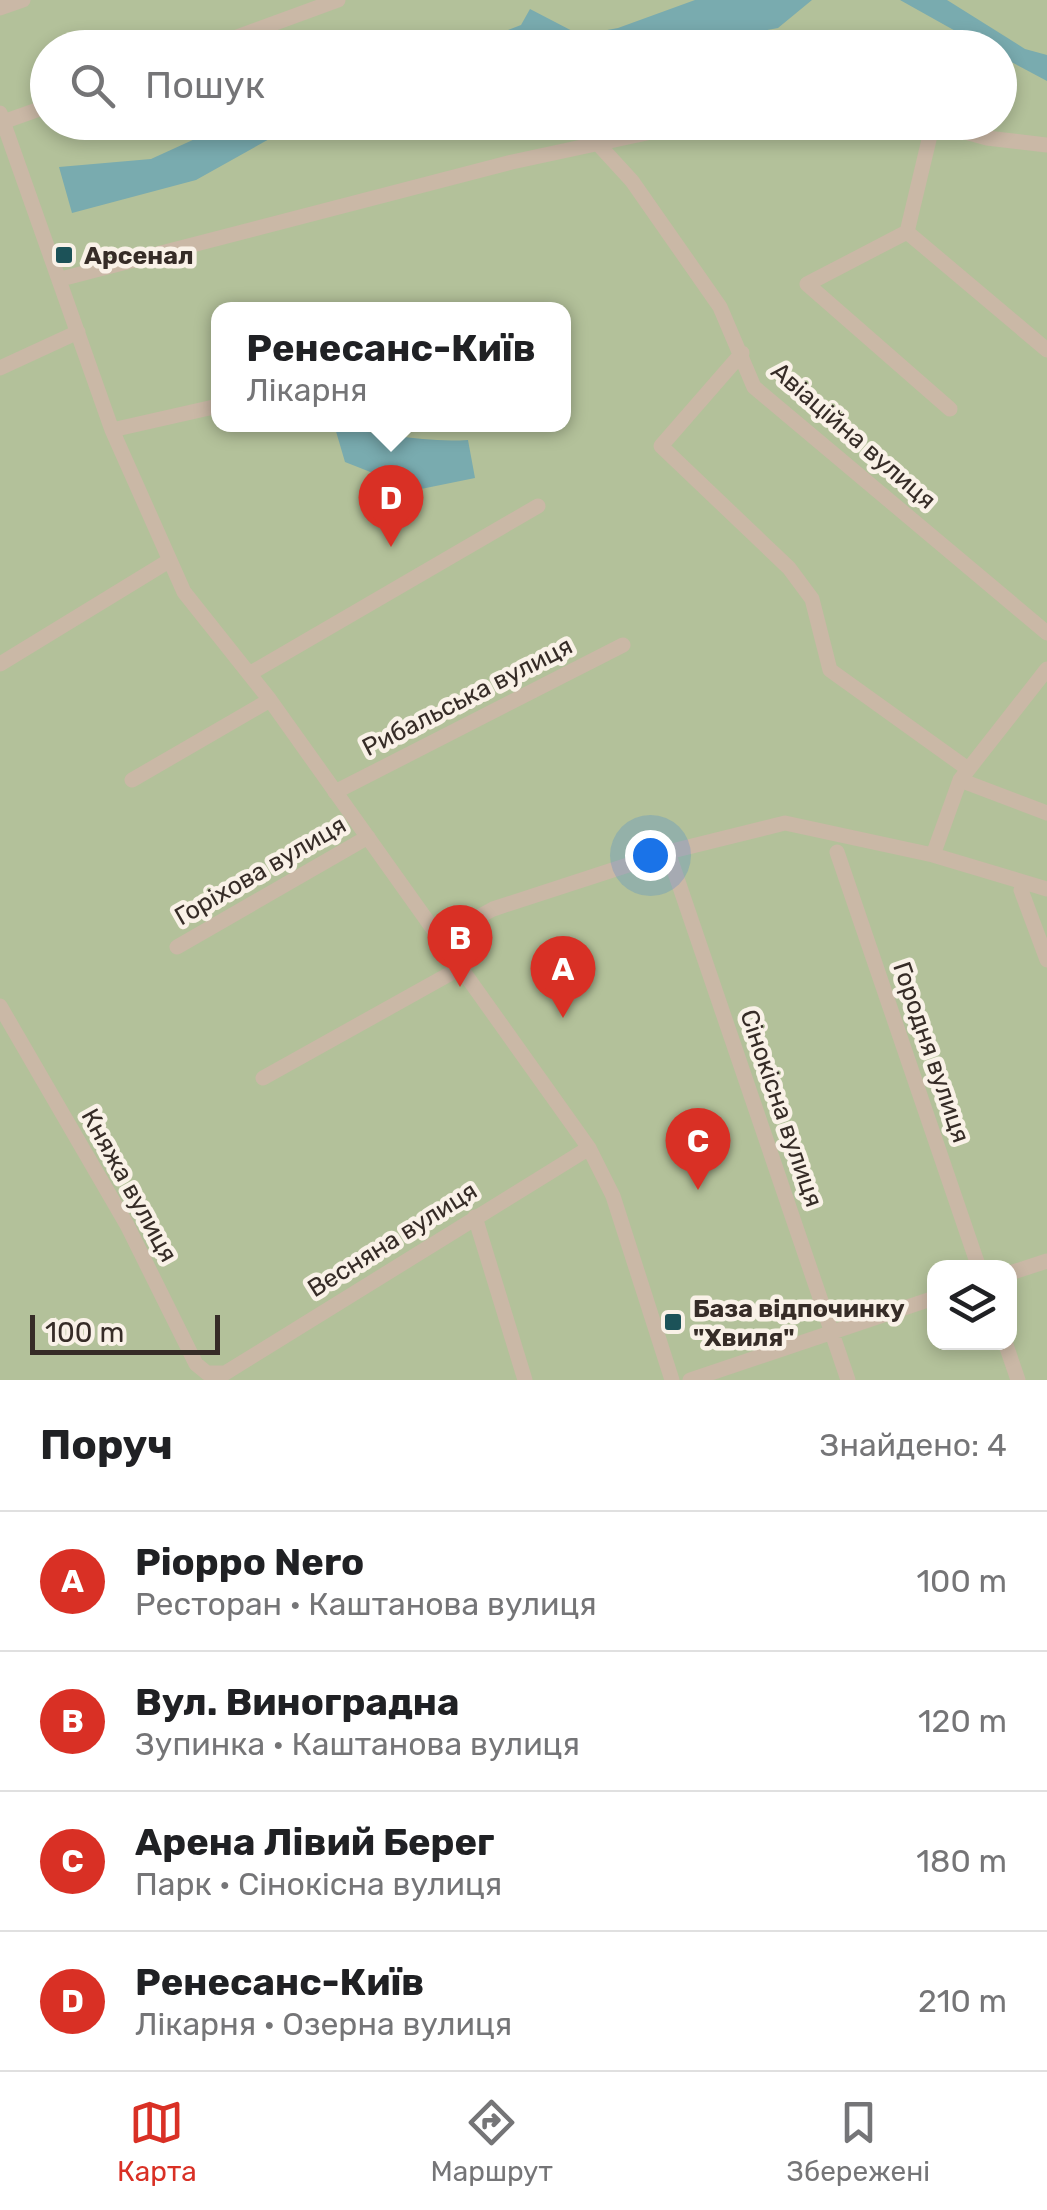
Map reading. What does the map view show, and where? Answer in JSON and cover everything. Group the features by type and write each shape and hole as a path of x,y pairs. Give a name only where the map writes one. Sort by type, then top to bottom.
{"street":[{"path":"0,8 23,0"},
{"path":"256,30 338,0"},
{"path":"30,110 2,117 112,430 167,562 200,617 270,700 589,1148 613,1196 672,1380"},
{"path":"60,278 494,167 620,140"},
{"path":"908,232 927,140"},
{"path":"1004,140 1047,145"},
{"name":"Авіаційна вулиця","path":"598,145 674,238 720,307 754,387 1047,633"},
{"path":"908,232 1047,350"},
{"path":"908,232 807,284 950,409"},
{"path":"0,368 78,332"},
{"path":"742,354 660,446 789,568 812,599 830,670 964,775 1047,813"},
{"path":"112,430 211,408"},
{"path":"249,674 538,506"},
{"path":"0,664 167,562"},
{"name":"Рибальська вулиця","path":"335,792 623,644"},
{"path":"933,854 964,775 1047,669"},
{"path":"132,780 270,700"},
{"path":"440,938 494,909 668,852 785,822 933,854 1047,889"},
{"name":"Горіхова вулиця","path":"177,947 368,837"},
{"name":"Сінокісна вулиця","path":"668,852 848,1380"},
{"name":"Городня вулиця","path":"837,852 976,1260"},
{"path":"1021,890 1047,960"},
{"path":"264,1078 462,967"},
{"name":"Княжа вулиця","path":"0,1006 127,1226 196,1364 206,1373 218,1376"},
{"name":"Весняна вулиця","path":"218,1376 589,1148"},
{"path":"474,1217 525,1380"},
{"path":"1017,1271 1047,1261"},
{"path":"690,1380 927,1300"},
{"path":"1008,1350 1018,1380"}],"green space":[{"path":"0,0 1047,0 1047,1380 0,1380"}],"water":[{"path":"695,0 812,0 778,28 768,30 607,30"},
{"path":"900,0 947,0 995,30 954,30"},
{"path":"530,9 570,30 508,30 521,25"},
{"path":"1017,44 1047,55 1047,81 1017,65"},
{"path":"193,140 268,140 196,180 72,213 59,167 151,159"},
{"path":"336,432 468,440 475,478 416,490 345,462"}],"place":[{"name":"Арсенал","path":"64,255"},
{"name":"Ренесанс-Київ","path":"391,547"},
{"name":"Вул. Виноградна","path":"460,987"},
{"name":"Pioppo Nero","path":"563,1018"},
{"name":"Арена Лівий Берег","path":"698,1190"},
{"name":"База відпочинку \"Хвиля\"","path":"673,1322"}]}
